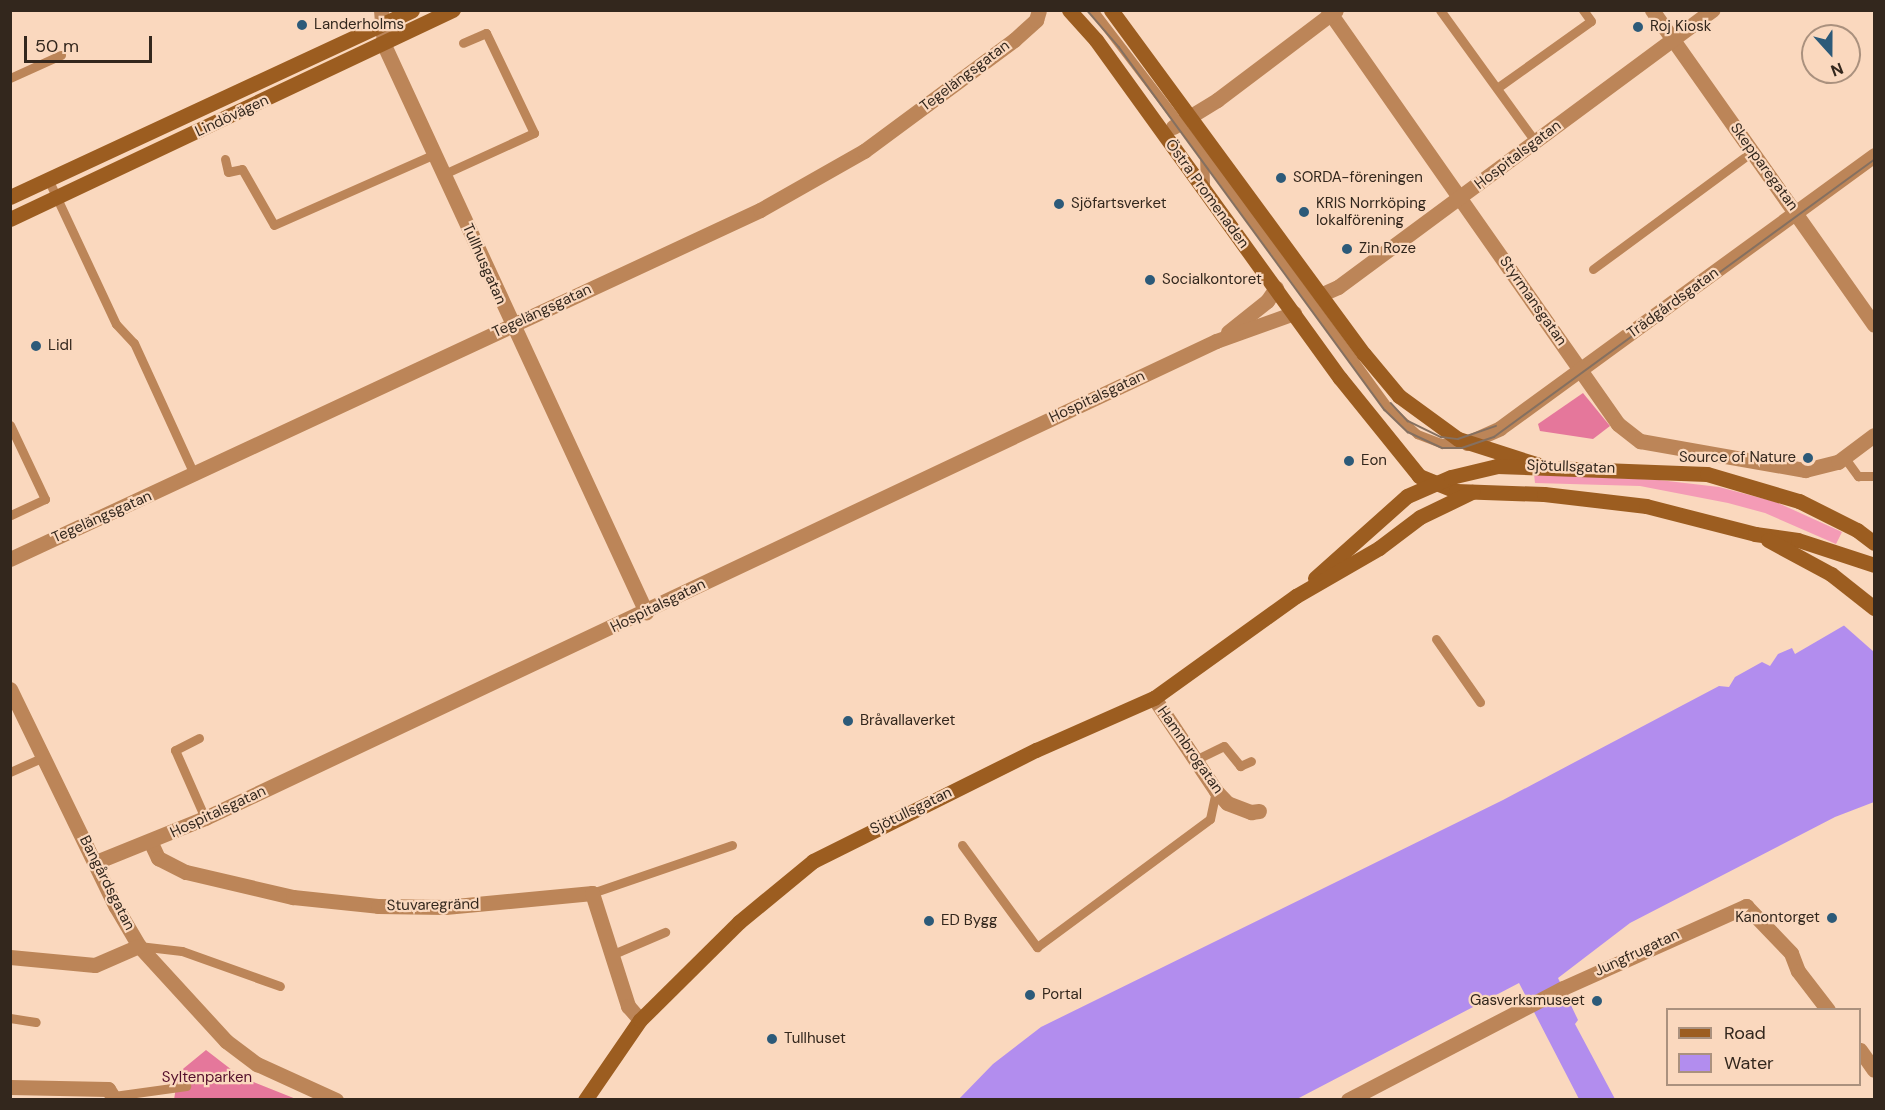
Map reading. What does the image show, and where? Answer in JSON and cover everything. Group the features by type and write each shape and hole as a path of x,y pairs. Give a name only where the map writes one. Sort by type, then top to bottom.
{"main road":[{"name":"Lindövägen","path":"10,197 381,17 412,10"},
{"name":"Lindövägen","path":"10,219 384,45 453,10"},
{"name":"Östra Promenaden","path":"1069,10 1140,101 1384,435 1419,476 1431,484"},
{"name":"Östra Promenaden","path":"1110,10 1182,122 1399,396 1436,426 1467,443 1499,450 1539,465"},
{"name":"Sjötullsgatan","path":"1296,596 1395,505 1431,484 1475,469 1539,465 1707,474 1761,487 1857,530 1875,543"},
{"path":"1431,484 1472,492"},
{"name":"Sjötullsgatan","path":"585,1100 640,1020 739,922 813,861 1036,750 1154,698 1296,596 1379,548 1423,515 1472,492 1604,500 1698,517 1755,534 1798,540 1875,566"},
{"path":"1857,530 1875,530"},
{"name":"Sjötullsgatan","path":"1755,534 1831,574 1873,606"}],"street":[{"name":"Tegelängsgatan","path":"10,558 195,476 759,210 864,151 1014,40 1036,20 1039,10"},
{"name":"Skepparegatan","path":"1652,10 1875,325"},
{"name":"Hospitalsgatan","path":"1320,295 1338,287 1461,198 1713,10"},
{"path":"1173,147 1182,122 1332,12"},
{"name":"Styrmansgatan","path":"1332,12 1618,424 1640,441 1816,469 1844,457"},
{"name":"Tullhusgatan","path":"381,17 384,45 511,325 646,612"},
{"path":"1140,101 1182,122"},
{"name":"Trädgårdsgatan","path":"1467,443 1494,432 1875,155"},
{"name":"Hospitalsgatan","path":"1216,341 1267,301 1276,288"},
{"name":"Hospitalsgatan","path":"96,862 151,843 205,818 646,612 1216,341 1294,313"},
{"path":"1844,457 1875,435"},
{"name":"Bangårdsgatan","path":"10,689 139,946 226,1041 257,1064 336,1100"},
{"name":"Hamnbrogatan","path":"1154,698 1193,761 1227,803 1251,812 1259,811"},
{"name":"Stuvaregränd","path":"151,843 158,858 186,872 293,897 378,906 445,907 592,893"},
{"path":"592,893 628,1006 640,1020"},
{"name":"Jungfrugatan","path":"1348,1100 1563,988 1746,906 1791,952 1798,971 1826,1008"},
{"path":"10,957 95,965 139,946"},
{"path":"1861,1051 1875,1070"},
{"path":"577,1100 596,1081"},
{"path":"10,1087 108,1089 114,1098"}],"lane":[{"name":"Östra Promenaden","path":"1093,10 1182,122 1398,418 1431,440 1467,443"},
{"path":"1440,10 1535,141"},
{"path":"1497,88 1591,21 1583,10"},
{"path":"444,174 534,133 486,33 463,43"},
{"path":"10,78 61,55"},
{"path":"1593,269 1753,151"},
{"path":"225,159 228,172 243,169 274,225 435,154"},
{"path":"1204,155 1205,192"},
{"path":"48,180 116,324 134,344 195,476"},
{"path":"10,425 45,499 10,515"},
{"path":"1844,457 1858,476 1875,476"},
{"path":"1436,639 1480,702"},
{"path":"199,738 176,750 205,818"},
{"path":"1193,761 1224,746 1240,766 1251,761"},
{"path":"10,772 43,757"},
{"path":"962,845 1037,947 1210,819 1216,791"},
{"path":"592,893 732,845"},
{"path":"611,955 665,932"},
{"path":"139,946 182,951 280,986"},
{"path":"10,1018 36,1023"},
{"path":"114,1098 186,1086"}],"shaded area":[{"path":"1534,474 1659,480 1719,487 1776,502 1842,532 1836,544 1765,513 1728,503 1640,486 1535,483"}],"green space":[{"path":"1583,393 1610,426 1593,439 1540,431 1538,424"},
{"name":"Syltenparken","path":"206,1050 241,1077 296,1099 174,1100 178,1073"}],"water":[{"path":"1874,608 1874,802 1835,817 1630,923 1558,978 1578,1020 1575,1024 1615,1099 1579,1099 1519,983 1297,1099 958,1100 993,1064 1041,1027 1503,800 1719,686 1729,687 1735,677 1762,662 1770,666 1778,654 1792,648 1795,654"}],"pier":[{"path":"1874,605 1874,652 1840,622"}],"tram line":[{"path":"1087,10 1119,47 1385,410 1408,432 1442,448 1462,448 1494,437 1874,160"},
{"path":"1391,403 1408,421 1441,437 1458,439 1496,426"}],"place":[{"name":"Landerholms","path":"302,25"},
{"name":"Roj Kiosk","path":"1638,27"},
{"name":"SORDA-föreningen","path":"1281,178"},
{"name":"Sjöfartsverket","path":"1059,204"},
{"name":"KRIS Norrköping lokalförening","path":"1304,212"},
{"name":"Zin Roze","path":"1347,249"},
{"name":"Socialkontoret","path":"1150,280"},
{"name":"Lidl","path":"36,346"},
{"name":"Source of Nature","path":"1808,458"},
{"name":"Eon","path":"1349,461"},
{"name":"Bråvallaverket","path":"848,721"},
{"name":"Kanontorget","path":"1832,918"},
{"name":"ED Bygg","path":"929,921"},
{"name":"Portal","path":"1030,995"},
{"name":"Gasverksmuseet","path":"1597,1001"},
{"name":"Tullhuset","path":"772,1039"}]}
